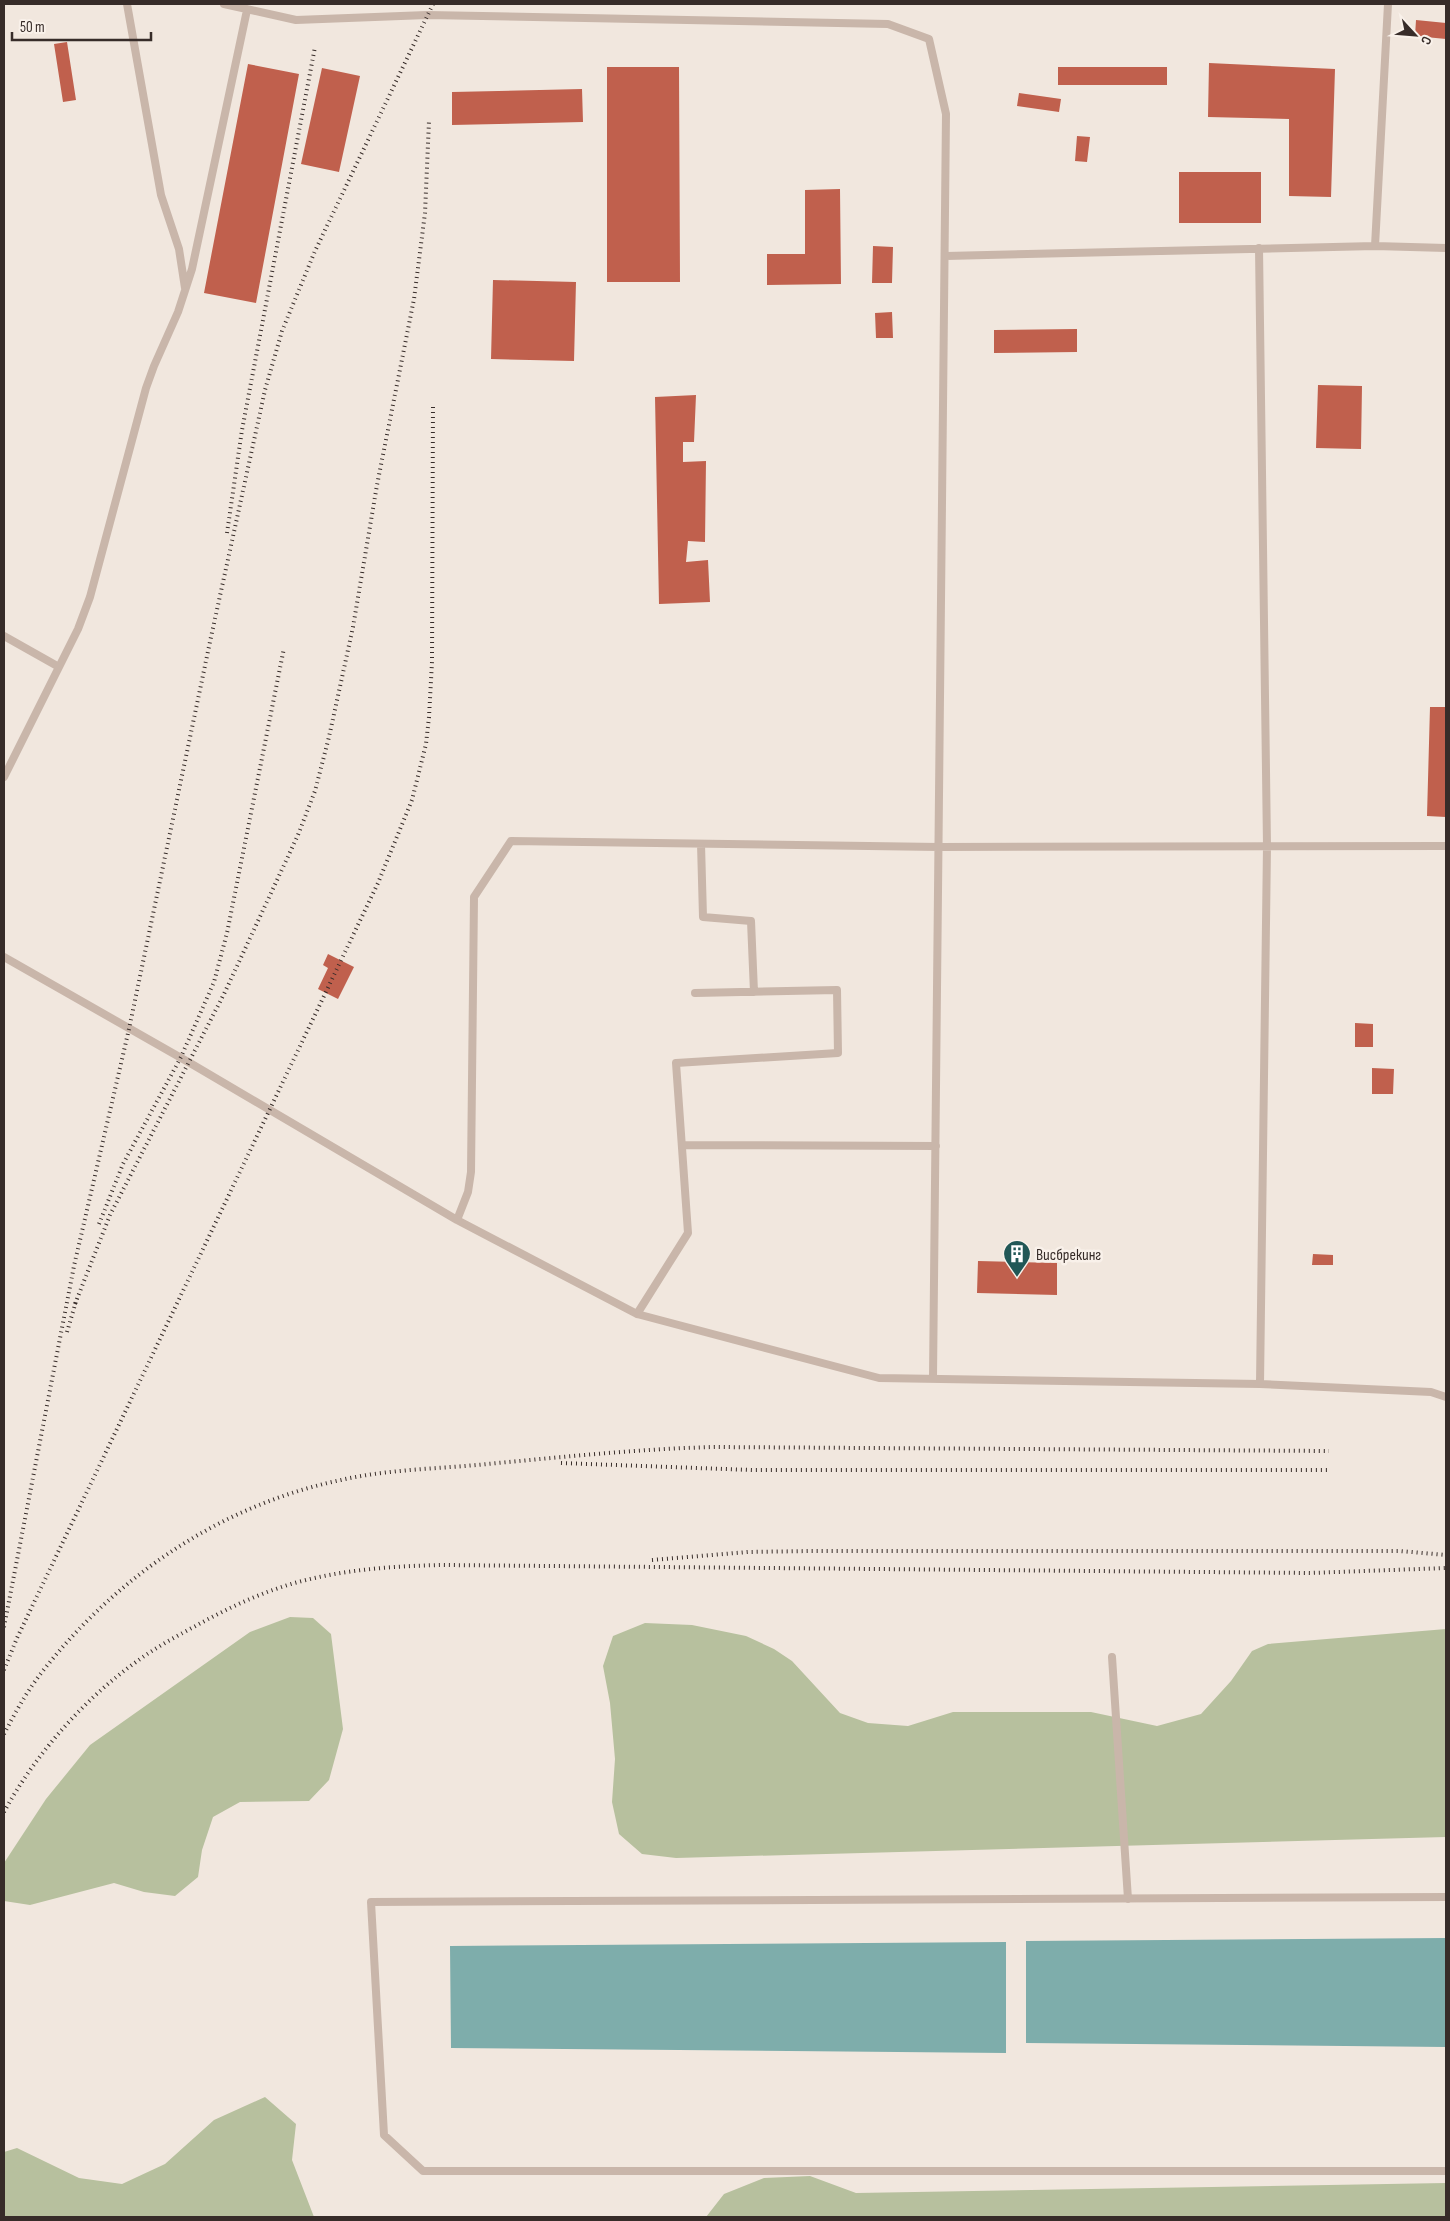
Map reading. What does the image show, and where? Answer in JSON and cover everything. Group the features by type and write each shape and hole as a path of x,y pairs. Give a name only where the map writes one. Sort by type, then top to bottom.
{"lane":[{"path":"127,4 161,195 179,248 184,270 185,293"},
{"path":"224,4 296,20 428,15 888,24 929,39 946,114 933,1378"},
{"path":"1375,246 1388,4"},
{"path":"4,777 78,629 90,598 146,388 185,293 247,10"},
{"path":"946,256 1375,246 1446,248"},
{"path":"1259,248 1266,846 1260,1384"},
{"path":"4,636 59,667"},
{"path":"457,1220 468,1192 470,1172 474,897 511,841 939,847 1446,846"},
{"path":"701,844 703,917 751,921 754,992"},
{"path":"4,957 198,1067 457,1220 637,1314 879,1378 1260,1384 1432,1392 1446,1398"},
{"path":"637,1314 688,1233 676,1063 838,1053 837,990 696,993"},
{"path":"682,1144 936,1146"},
{"path":"1112,1657 1128,1898"},
{"path":"1446,1897 371,1902 384,2135 423,2171 1446,2171"}],"green space":[{"path":"290,1617 313,1618 331,1634 343,1729 329,1780 309,1801 240,1802 213,1817 202,1850 198,1877 175,1896 144,1892 114,1883 30,1905 4,1901 4,1863 46,1799 90,1745 250,1632"},
{"path":"645,1623 692,1625 746,1636 774,1649 792,1661 840,1713 868,1723 908,1726 953,1712 1091,1712 1157,1726 1201,1714 1231,1681 1252,1651 1268,1644 1446,1629 1446,1837 676,1858 642,1854 619,1834 612,1802 615,1759 610,1703 603,1666 613,1636"},
{"path":"265,2097 296,2124 292,2160 314,2217 4,2217 4,2152 17,2148 79,2178 122,2184 165,2164 214,2120"},
{"path":"810,2176 856,2193 1446,2183 1446,2217 706,2217 724,2194 764,2178"}],"water":[{"path":"1446,1938 1446,2047 1026,2043 1026,1941"},
{"path":"1006,1942 1006,2053 451,2048 450,1946"}],"building":[{"path":"1416,20 1446,23 1446,39 1415,36"},
{"path":"67,42 76,100 63,102 54,44"},
{"path":"1209,63 1335,69 1331,197 1289,196 1289,119 1208,117"},
{"path":"248,64 299,74 256,303 204,293"},
{"path":"607,67 679,67 680,282 607,282"},
{"path":"1058,67 1167,67 1167,85 1058,85"},
{"path":"322,68 360,76 339,172 301,164"},
{"path":"582,89 583,122 452,125 452,92"},
{"path":"1019,93 1061,99 1059,112 1017,106"},
{"path":"1077,136 1090,137 1087,162 1075,161"},
{"path":"1179,172 1261,172 1261,223 1179,223"},
{"path":"840,189 841,284 767,285 767,254 805,254 805,190"},
{"path":"873,246 893,247 892,283 872,283"},
{"path":"493,280 576,282 574,361 491,359"},
{"path":"892,312 893,338 876,338 875,313"},
{"path":"1077,329 1077,352 994,353 994,330"},
{"path":"1318,385 1362,386 1361,449 1316,448"},
{"path":"696,395 694,442 683,442 683,462 706,461 705,542 688,541 686,562 708,560 710,602 659,604 655,397"},
{"path":"1430,707 1446,707 1446,817 1427,816"},
{"path":"328,954 354,967 338,999 318,989 328,968 323,965"},
{"path":"1355,1023 1373,1024 1373,1047 1355,1047"},
{"path":"1372,1068 1394,1069 1393,1094 1372,1094"},
{"path":"1313,1254 1333,1255 1333,1265 1312,1265"},
{"name":"Висбрекинг","path":"978,1261 1057,1263 1057,1295 977,1293"}],"railway":[{"path":"4,1627 74,1266 129,1029 265,390 282,331 315,251 433,4"},
{"path":"227,533 242,430 315,47"},
{"path":"75,1304 110,1215 224,994 298,835 315,791 353,627 377,485 414,299 425,213 429,121"},
{"path":"4,1670 17,1638 378,883 412,800 426,744 432,662 433,403"},
{"path":"99,1224 123,1164 181,1057 214,982 227,933 284,648"},
{"path":"67,1332 77,1298"},
{"path":"4,1734 26,1694 71,1637 103,1605 175,1549 213,1526 254,1507 297,1491 359,1476 629,1451 714,1447 1329,1451"},
{"path":"561,1463 752,1470 1329,1470"},
{"path":"652,1560 748,1552 810,1551 1400,1551 1446,1555"},
{"path":"4,1812 30,1770 79,1711 116,1677 144,1657 168,1641 252,1598 292,1584 340,1573 391,1567 442,1565 1310,1573 1446,1568"}],"place":[{"name":"Висбрекинг","path":"1017,1278"}]}
